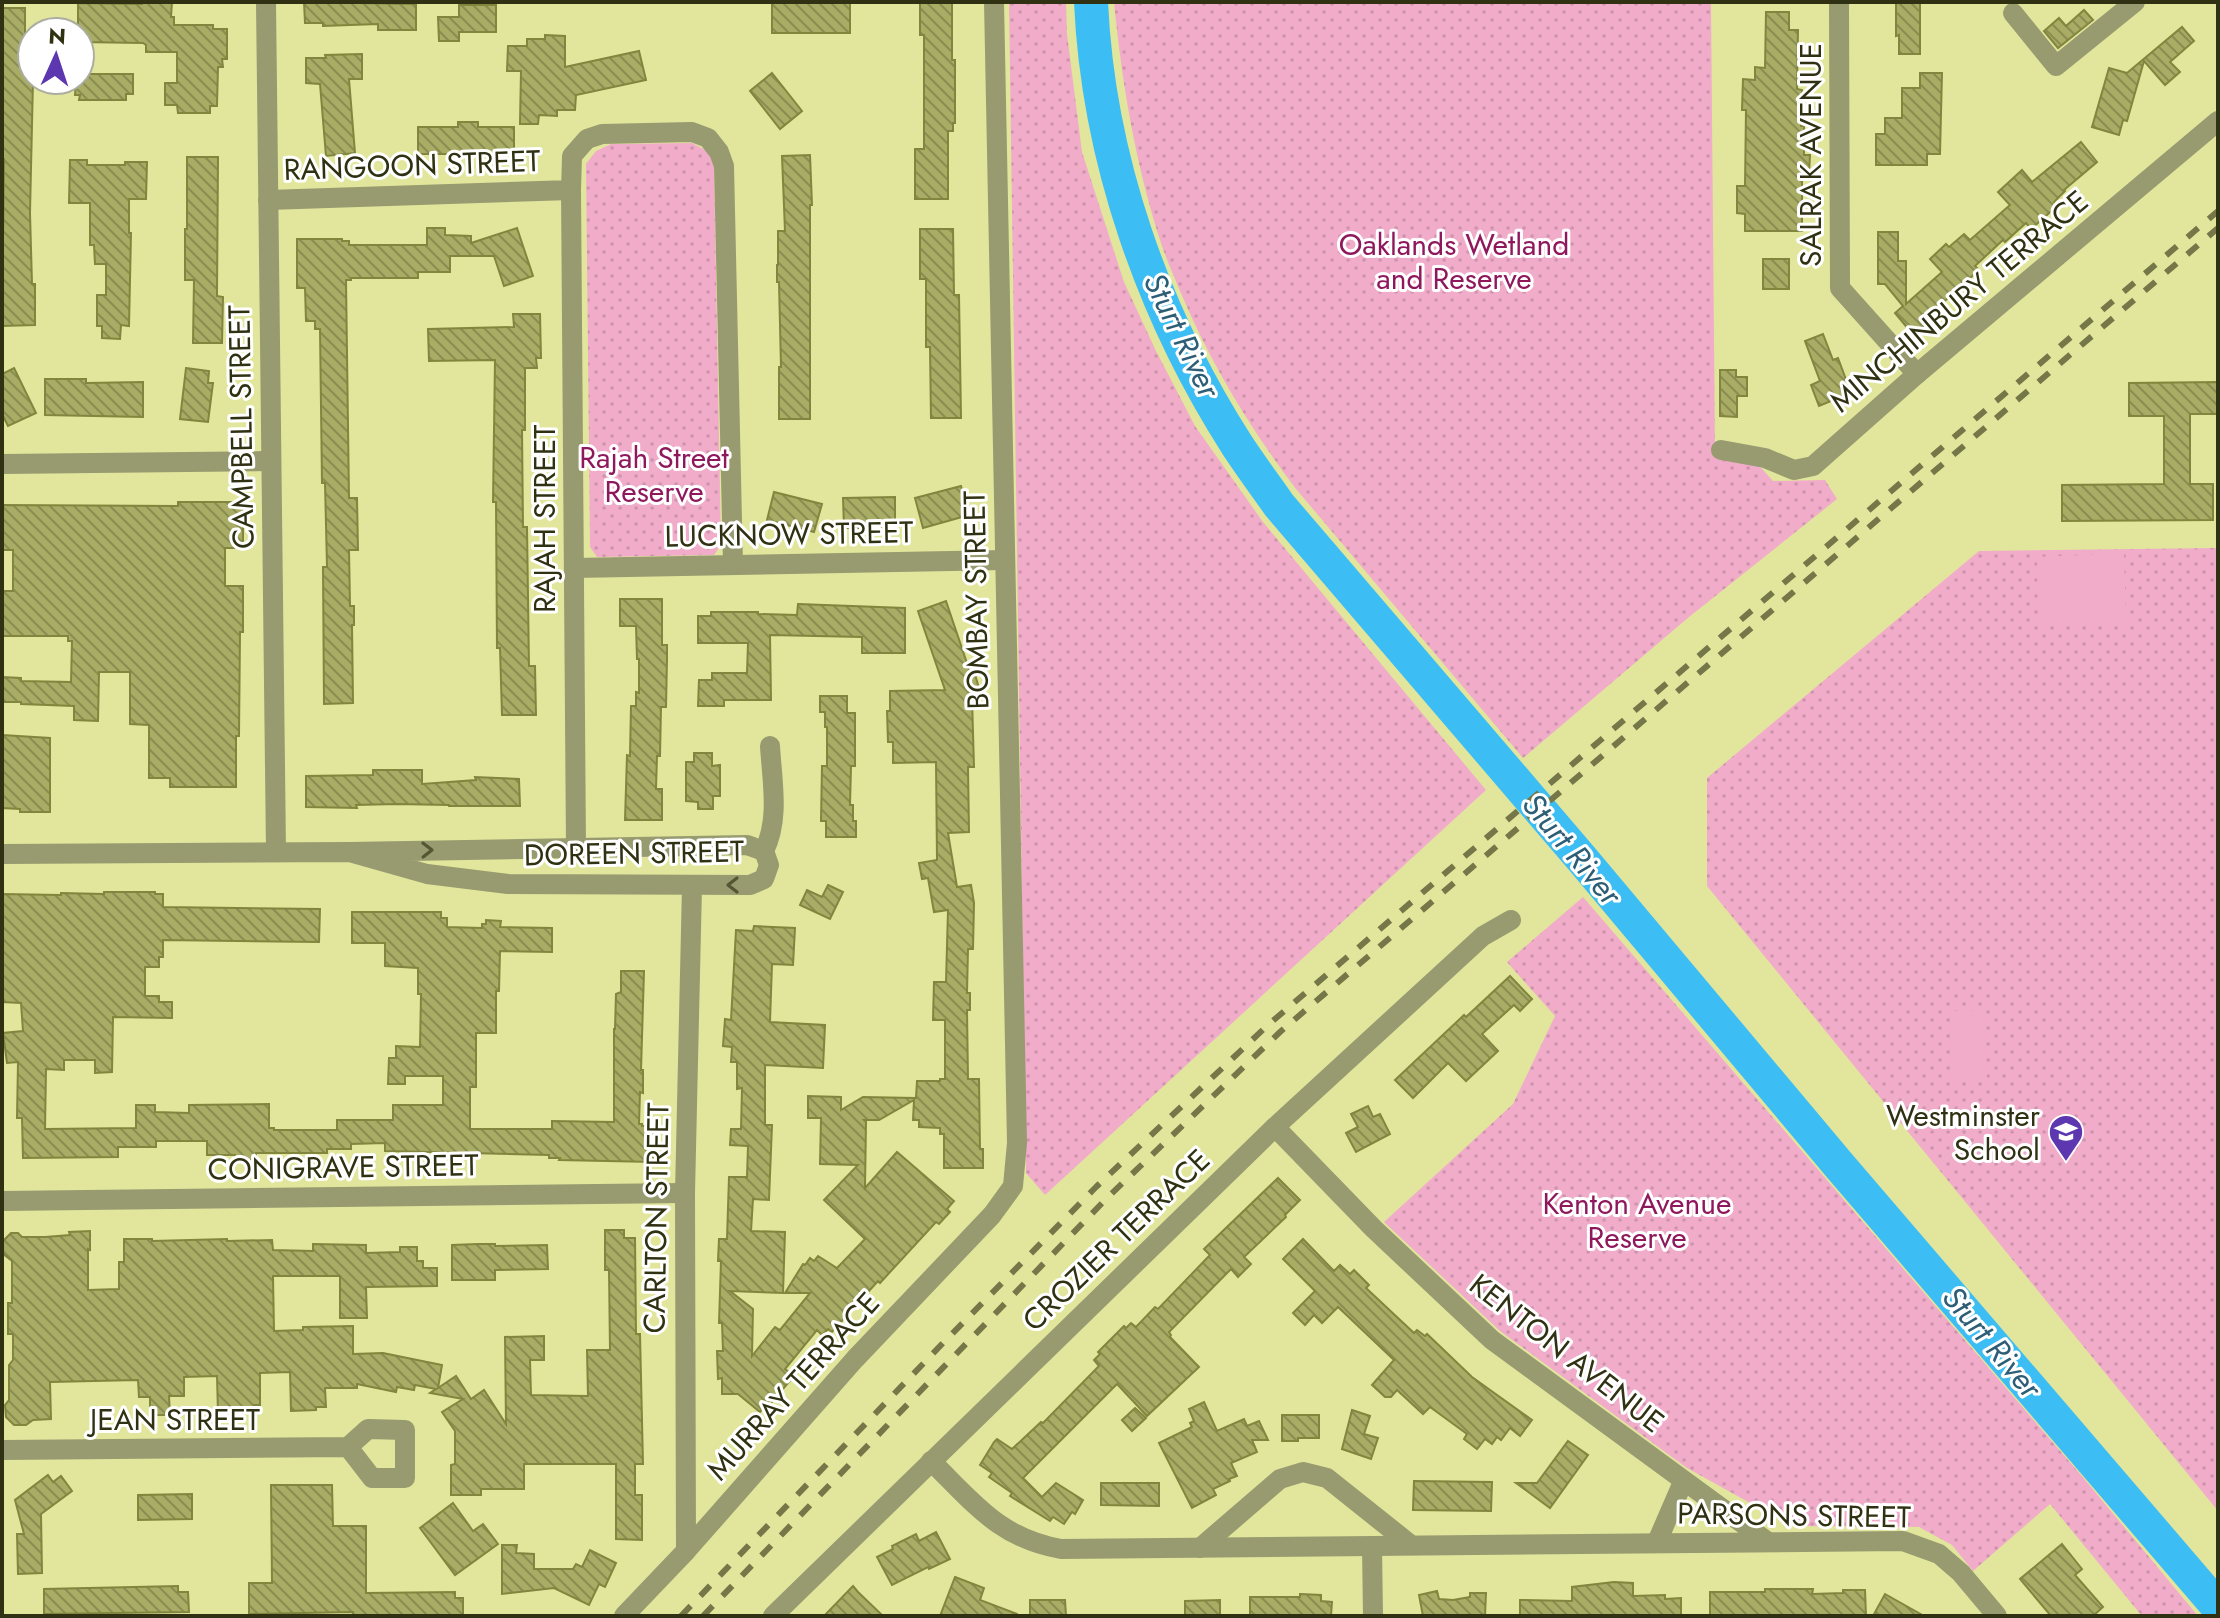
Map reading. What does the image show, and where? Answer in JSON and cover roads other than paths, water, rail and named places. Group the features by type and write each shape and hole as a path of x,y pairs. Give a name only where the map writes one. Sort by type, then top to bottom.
{"street":[{"name":"CAMPBELL STREET","path":"266,2 276,852"},
{"name":"BOMBAY STREET","path":"994,2 1017,1143 1016,1174 1008,1195"},
{"name":"SALRAK AVENUE","path":"1839,2 1840,288 1917,374"},
{"path":"2013,13 2056,66 2135,2"},
{"name":"MINCHINBURY TERRACE","path":"1721,450 1765,458 1794,470 1813,466 1917,374 2218,121"},
{"name":"RANGOON STREET","path":"268,200 571,190 572,156 587,139 602,134 692,132 708,138 719,152 724,166 733,565"},
{"name":"RAJAH STREET","path":"571,190 576,848"},
{"path":"2,464 271,461"},
{"name":"LUCKNOW STREET","path":"574,568 1005,560"},
{"path":"764,851 772,836 774,819 770,746"},
{"name":"DOREEN STREET","path":"2,854 747,845 764,851 769,865 764,879 750,885 508,884 427,874 349,852"},
{"name":"CARLTON STREET","path":"686,1551 685,1193 692,886"},
{"name":"CROZIER TERRACE","path":"773,1616 1275,1127 1483,936 1511,920"},
{"name":"KENTON AVENUE","path":"1275,1127 1374,1229 1492,1340 1768,1542"},
{"name":"CONIGRAVE STREET","path":"2,1201 685,1193"},
{"name":"MURRAY TERRACE","path":"624,1616 686,1551 855,1359 1008,1195"},
{"name":"JEAN STREET","path":"2,1450 348,1447"},
{"name":"PARSONS STREET","path":"931,1461 997,1525 1040,1545 1061,1549 1903,1541 1939,1554 1961,1573 1997,1616"},
{"path":"1200,1548 1280,1479 1303,1472 1327,1478 1411,1545"},
{"name":"PARSONS STREET","path":"1657,1542 1683,1482"},
{"path":"1372,1546 1373,1616"}],"waterway":[{"name":"Sturt River","path":"1091,2 1105,119 1135,233 1180,342 1207,395 1252,468 1279,505 2218,1607"}],"railway":[{"path":"681,1616 1096,1187 1268,1025 2218,211"},
{"path":"703,1616 1106,1199 1280,1032 2218,228"}],"place":[{"name":"Westminster School","path":"2066,1163"}],"park label":[{"name":"Oaklands Wetland and Reserve","path":"1454,261"},
{"name":"Rajah Street Reserve","path":"654,474"},
{"name":"Kenton Avenue Reserve","path":"1637,1220"}]}
